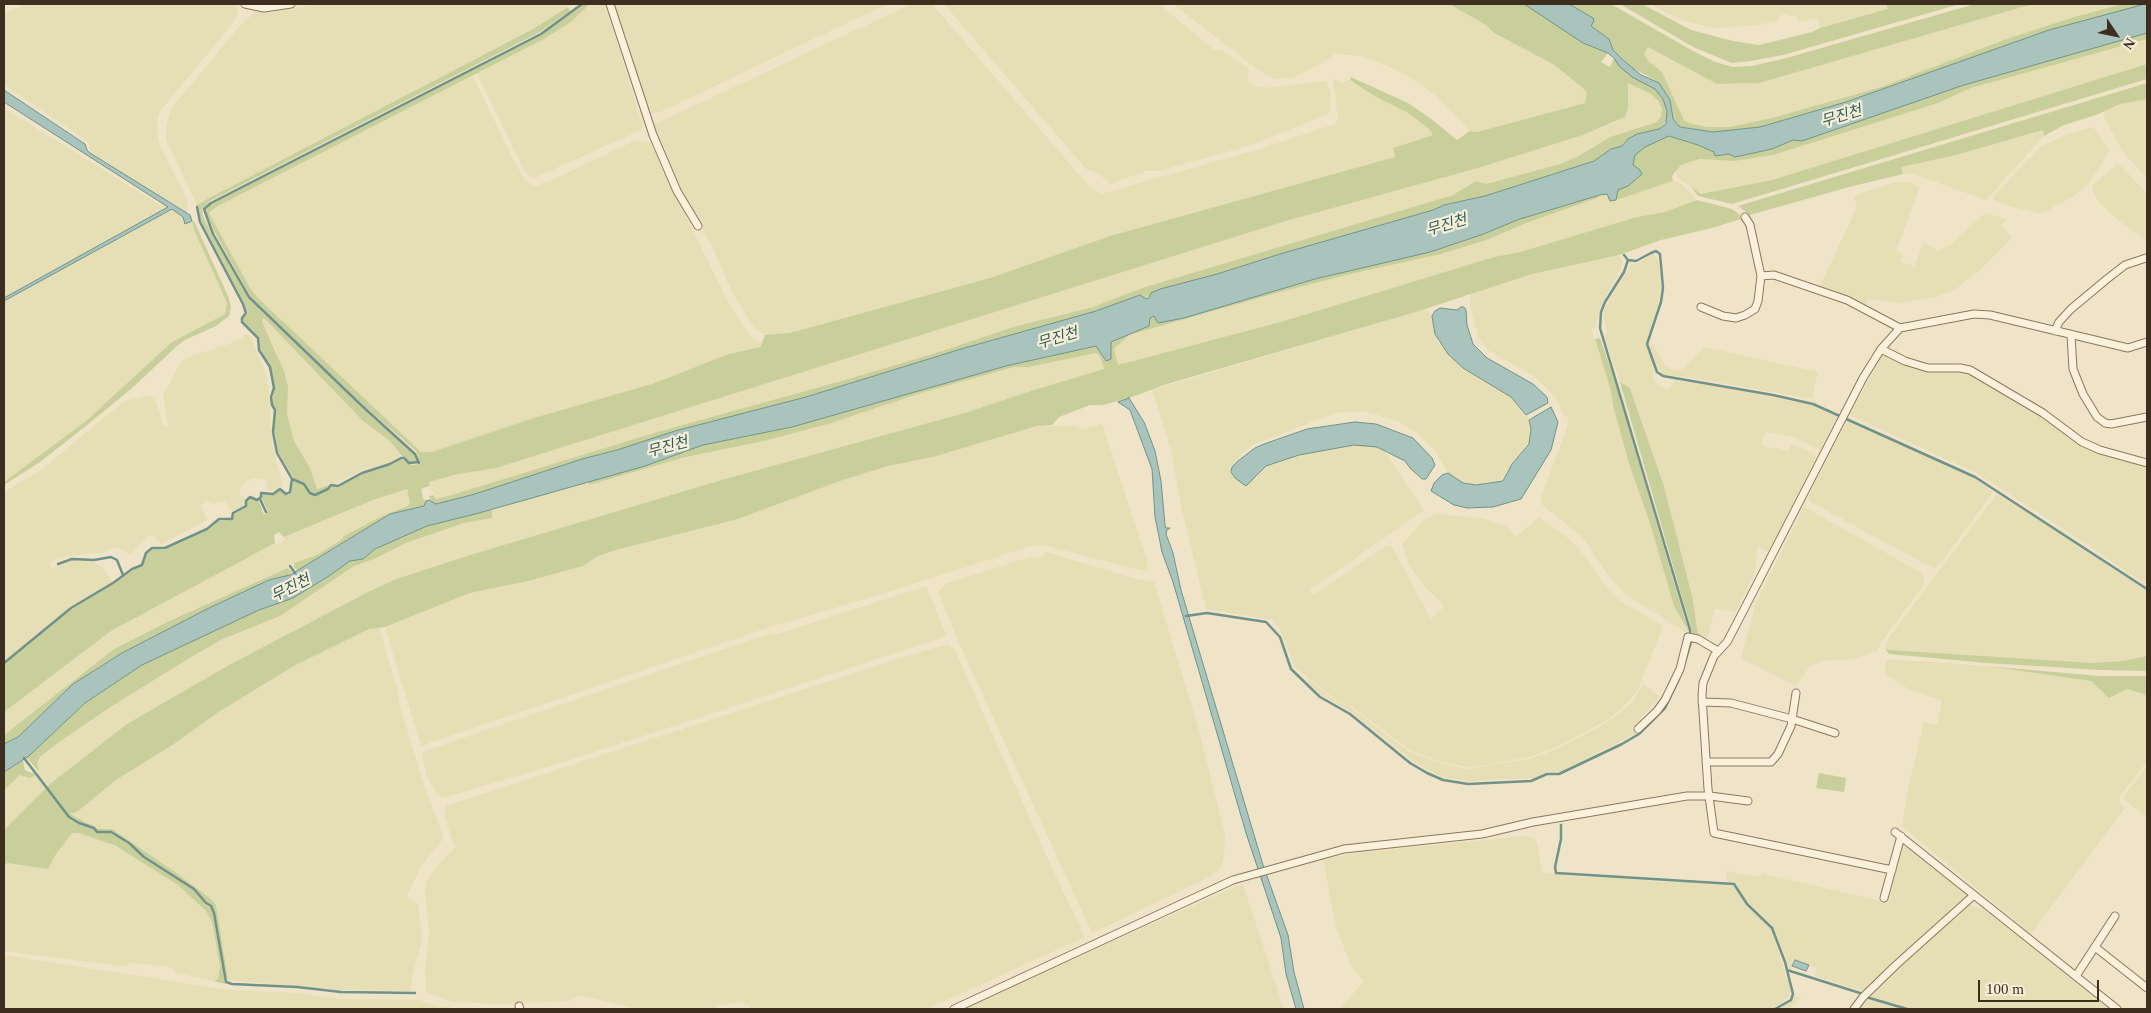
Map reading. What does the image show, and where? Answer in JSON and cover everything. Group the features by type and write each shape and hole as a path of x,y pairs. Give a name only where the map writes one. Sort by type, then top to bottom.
{"street":[{"path":"245,4 264,8 291,4"},
{"path":"610,4 650,128 677,191 698,226"},
{"path":"1701,307 1723,316 1736,318 1745,315 1755,308 1758,301 1761,276 1750,225 1745,216"},
{"path":"2054,331 2059,322 2071,309 2106,279 2125,265 2146,258"},
{"path":"1761,276 1774,275 1830,294 1900,328 1974,314 1990,315 2128,348 2147,342"},
{"path":"1892,870 1714,833 1702,702 1703,683 1714,656 1727,642 1738,623 1843,417 1881,349 1900,328"},
{"path":"2071,335 2073,369 2083,394 2097,418 2111,424 2147,417"},
{"path":"1881,349 1905,361 1928,368 1960,368 1970,370 2043,413 2082,442 2100,450 2147,463"},
{"path":"1638,729 1666,700 1680,669 1688,637 1692,637 1718,651"},
{"path":"1706,762 1770,762 1782,747 1792,719 1796,693"},
{"path":"1702,702 1731,703 1792,719 1834,733"},
{"path":"954,1009 1233,880 1344,849 1482,834 1601,810 1687,796 1710,796 1748,801"},
{"path":"1884,898 1892,870 1898,834 2117,1009"},
{"path":"1854,1009 1863,997 1896,965 1974,895"},
{"path":"2076,976 2115,916"},
{"path":"2095,947 2147,988"}],"shaded area":[{"path":"28,4 236,4 237,17 158,116 157,134 160,146 186,197 188,205 186,213 90,153 89,142 4,85 4,13"},
{"path":"317,4 566,4 568,7 533,29 197,205 166,140 166,127 171,109 238,28 256,11 267,13"},
{"path":"590,4 605,4 643,127 639,131 534,178 526,173 477,74 544,39 571,22"},
{"path":"614,4 887,4 658,113 650,113 648,112"},
{"path":"911,4 932,4 1088,185 1101,194 1266,147 1335,124 1338,119 1333,81 1335,79 1342,83 1350,80 1363,86 1376,97 1408,113 1428,128 1433,135 1393,148 1395,157 1110,236 990,278 790,334 765,335 755,329 732,292 712,246 674,176 651,126"},
{"path":"944,4 1159,4 1214,50 1222,50 1249,69 1247,81 1254,86 1264,88 1325,81 1331,93 1330,113 1248,146 1159,171 1146,171 1110,184 1098,173 1087,170"},
{"path":"1173,4 1449,4 1486,25 1494,33 1553,64 1583,87 1587,93 1585,103 1477,132 1470,131 1437,97 1408,76 1360,56 1335,54 1313,68 1292,78 1275,79 1261,72"},
{"path":"1650,4 1886,4 1889,9 1820,28 1817,18 1798,22 1797,15 1789,16 1788,13 1779,16 1779,20 1758,25 1713,28 1684,21"},
{"path":"2033,4 2123,4 2004,40 1878,88 1772,118 1729,127 1707,127 1684,120 1662,72 1648,61 1644,54 1649,47 1717,84 1759,83"},
{"path":"2147,39 2147,64 1772,180 1701,194 1678,178 1676,171 1681,165 1700,159 1734,161 1938,103 1971,88"},
{"path":"473,76 526,182 536,186 634,141 650,142 729,304 750,336 761,342 760,347 729,354 652,384 432,452 421,452 367,403 257,297 250,288 209,213 216,207"},
{"path":"1628,83 1651,94 1658,101 1662,108 1661,116 1657,122 1610,137 1577,157 1560,164 1486,184 1468,184 1461,191 1453,195 1142,288 1093,307 1013,327 942,351 657,432 445,497 436,499 430,486 429,482 454,475 496,468 1286,221 1478,168 1583,135 1616,122 1628,109"},
{"path":"2147,99 2147,179 2124,153 2104,118 2105,111 2120,104"},
{"path":"4,108 160,205 163,203 168,207 4,298"},
{"path":"2093,127 2110,150 2088,185 2072,197 2041,214 2002,204 1992,198 2041,146 2071,133"},
{"path":"2043,130 2044,136 1986,200 1913,174 1903,174 1900,167 1956,155"},
{"path":"2118,163 2147,193 2147,242 2114,217 2098,201 2092,190 2092,186"},
{"path":"1673,181 1680,183 1697,200 1665,212 1637,217 1520,252 1494,257 1284,321 1118,365 1114,349 1129,335 1280,292 1441,254 1487,240 1524,224 1597,198 1600,195 1607,194 1611,201"},
{"path":"1895,182 1909,182 1920,187 1896,251 1903,254 1900,262 1914,266 1924,242 1938,251 1950,245 1985,213 2008,219 2001,225 2013,237 1979,271 1953,291 1932,298 1898,303 1868,299 1865,308 1820,286 1857,207 1853,196"},
{"path":"172,208 190,223 192,221 194,230 227,303 225,314 172,342 86,421 4,482 4,301"},
{"path":"1652,254 1658,260 1661,288 1659,301 1645,344 1652,361 1654,380 1661,387 1668,389 1676,380 1773,396 1789,401 1806,403 1837,417 1820,450 1793,437 1766,432 1761,444 1771,449 1774,447 1788,451 1792,444 1813,453 1816,457 1769,552 1758,546 1755,573 1735,612 1715,609 1707,639 1698,636 1693,600 1664,486 1641,418 1630,388 1620,382 1604,336 1608,334 1603,316 1606,306 1631,264 1639,263"},
{"path":"1619,255 1623,262 1621,268 1600,308 1596,326 1591,329 1611,391 1613,406 1630,467 1649,520 1674,606 1687,633 1626,595 1607,574 1582,537 1541,504 1541,497 1567,427 1568,417 1565,417 1555,396 1536,378 1488,350 1478,336 1470,306 1470,294 1532,274"},
{"path":"1426,309 1432,316 1438,341 1448,354 1463,368 1511,397 1529,420 1531,429 1529,444 1512,464 1503,481 1476,485 1463,483 1448,473 1435,451 1419,435 1400,422 1365,411 1336,413 1252,445 1241,455 1231,472 1254,480 1266,467 1299,455 1354,445 1377,447 1384,450 1424,510 1310,590 1313,595 1387,545 1391,545 1431,619 1445,606 1425,587 1410,567 1402,544 1425,519 1437,514 1482,518 1507,527 1516,537 1539,517 1569,539 1584,555 1606,587 1620,601 1662,627 1638,689 1631,699 1607,720 1556,747 1529,757 1469,767 1444,763 1410,750 1351,706 1337,701 1294,666 1279,628 1273,620 1206,609 1182,510 1170,446 1152,390"},
{"path":"264,318 363,421 390,441 401,455 391,462 363,470 327,487 317,489 310,468 294,441 287,414 288,387 277,353 261,320"},
{"path":"248,334 252,339 268,380 272,444 283,486 269,491 266,488 268,483 266,480 252,478 240,488 240,494 246,499 244,506 233,511 229,510 226,501 213,504 208,502 201,505 207,520 162,544 154,537 148,535 131,554 115,547 103,553 58,558 49,564 52,568 70,561 93,562 101,566 113,582 71,606 4,661 4,492 42,469 123,402 148,395 155,398 164,427 168,427 163,395 181,362 188,357 229,344"},
{"path":"1651,342 1665,365 1675,371 1685,368 1704,347 1818,372 1812,399 1687,377 1663,375 1657,366 1649,345"},
{"path":"1096,353 1100,356 1104,369 968,412 725,479 396,579 229,665 128,724 50,784 4,830 4,790 20,775 30,778 36,775 39,772 37,762 40,757 59,742 112,706 193,656 223,639 280,616 354,566 374,559 406,543 464,523 492,518 492,510 549,492 588,482 589,485 686,457 764,441 828,424 921,393 1014,367 1028,367"},
{"path":"1883,354 1902,361 1967,371 2047,419 2085,447 2147,466 2147,583 2135,578 2090,546 1978,474 1850,415"},
{"path":"1847,421 1959,470 1993,492 1944,559 1934,569 1809,501 1809,495"},
{"path":"1102,424 1147,560 1148,572 1043,545 1031,546 764,629 421,746 385,627 470,593 528,581 583,566 598,556 616,550 738,519 843,480 888,466 933,457 1037,426 1075,426 1082,430"},
{"path":"407,489 410,502 408,506 384,515 344,536 341,540 317,555 287,566 288,568 169,621 114,649 4,735 4,712 111,631 275,543 277,545 285,540 284,537 373,500"},
{"path":"1997,494 2086,549 2109,567 2147,590 2147,656 2123,661 2093,663 1889,650 1885,648 1893,632"},
{"path":"1804,507 1922,573 1925,579 1923,586 1880,644 1878,651 1853,659 1821,661 1810,666 1796,686 1741,658 1756,603"},
{"path":"1046,552 1133,578 1154,582 1199,730 1225,835 1221,868 1210,877 1092,933 959,643 938,592 945,584 1030,557 1040,558"},
{"path":"926,586 946,634 941,638 564,762 443,798 437,794 426,775 422,752 765,635 778,634"},
{"path":"379,627 397,688 401,710 426,791 444,838 421,866 407,896 418,904 421,927 421,945 412,976 411,991 341,990 228,980 216,905 211,899 112,829 98,829 70,814 77,812 116,780 174,744 217,713 294,666 369,629"},
{"path":"948,644 955,650 1047,857 1085,937 927,1009 751,1009 749,1005 739,1002 718,1006 716,1009 637,1009 579,995 569,1001 501,1004 452,1002 426,992 425,968 429,934 425,894 426,882 436,867 455,848 444,815 446,806"},
{"path":"1886,659 1987,666 2091,681 2109,697 2127,689 2147,695 2147,761 2120,796 2119,801 2125,808 2031,934 1902,826 1909,784 1924,722 1937,725 1942,701 1909,689 1885,674"},
{"path":"1308,679 1335,701 1350,707 1408,751 1442,764 1468,769 1529,759 1555,750 1607,723 1633,702 1643,684 1660,697 1632,728 1635,734 1560,772 1547,772 1532,778 1469,781 1443,778 1414,762 1351,712 1323,696 1308,683"},
{"path":"2147,767 2147,817 2122,798"},
{"path":"72,833 79,833 101,840 132,855 178,885 206,911 212,922 220,966 218,979 214,981 177,973 172,968 164,966 129,963 128,967 4,951 4,866 7,863 48,869 54,857"},
{"path":"1523,836 1531,837 1537,842 1542,872 1575,877 1620,878 1734,886 1746,905 1771,929 1791,990 1788,998 1772,1009 1340,1009 1364,981 1352,968 1336,928 1323,859 1358,853"},
{"path":"1907,847 1967,895 1863,991 1815,976 1817,968 1794,959 1791,969 1788,968 1784,951 1770,923 1744,898 1737,884 1726,881 1727,871 1759,877 1764,874 1880,901 1885,904 1888,903 1901,852 1903,848"},
{"path":"1239,885 1243,885 1284,1009 961,1009"},
{"path":"1970,905 1984,909 2110,1009 1861,1009 1865,998 1959,912"},
{"path":"4,955 229,990 298,993 339,999 419,1000 439,1007 469,1009 4,1009"},
{"path":"1796,996 1801,998 1790,1009 1778,1009"}],"green space":[{"path":"584,4 590,4 571,22 544,39 216,207 209,213 250,288 257,297 421,452 432,452 534,418 652,384 729,354 760,347 765,335 790,333 990,278 1110,236 1395,157 1393,148 1433,135 1428,128 1408,113 1376,97 1350,80 1351,77 1408,103 1457,140 1470,131 1477,132 1585,103 1587,93 1583,88 1553,64 1494,33 1486,25 1449,4 1524,4 1583,43 1608,53 1601,62 1610,67 1614,58 1619,66 1632,77 1655,89 1663,99 1667,111 1667,121 1659,129 1637,134 1628,139 1622,146 1611,149 1594,161 1485,196 1444,205 1433,210 1217,274 1160,289 1145,299 1140,295 1096,311 961,349 806,397 675,431 475,494 436,504 430,500 429,496 433,495 436,499 445,497 657,432 942,351 1013,327 1093,307 1142,288 1453,195 1476,181 1486,184 1560,164 1577,157 1610,137 1657,122 1661,116 1662,108 1658,101 1651,94 1628,83 1628,109 1625,117 1583,135 1478,168 1286,221 496,468 454,475 429,482 430,486 421,489 423,498 426,501 424,506 390,514 298,570 294,568 294,563 317,555 341,540 344,536 384,515 408,506 410,502 407,489 373,500 284,537 279,532 274,535 275,543 111,631 4,712 4,664 41,632 72,609 142,566 147,554 153,549 165,550 208,530 218,521 232,520 234,514 246,507 247,502 251,498 259,501 264,515 268,511 262,499 262,494 273,494 280,490 288,495 293,480 304,484 310,494 315,496 329,490 331,486 338,487 362,474 391,465 401,459 412,465 421,464 416,451 362,404 250,296 215,233 205,210 211,204 542,34"},
{"path":"1569,4 1611,4 1693,51 1715,62 1733,67 1751,66 1783,59 1975,4 2033,4 1759,83 1717,84 1648,47 1644,54 1648,61 1662,72 1684,120 1707,127 1729,127 1772,118 1878,88 2004,40 2071,18 2123,4 2145,4 2049,30 1846,102 1760,127 1713,132 1680,127 1673,119 1670,100 1659,83 1633,68 1613,50 1609,39 1591,26 1593,18"},
{"path":"1620,4 1642,4 1691,30 1733,41 1759,45 1812,32 1820,28 1888,9 1886,4 1960,4 1783,55 1732,63 1695,48"},
{"path":"568,7 570,11 540,32 210,201 202,209 203,216 212,235 249,298 360,406 414,453 417,461 410,462 401,455 390,441 363,421 264,318 262,320 263,324 284,371 288,387 287,414 294,441 310,468 317,489 330,485 328,488 315,494 311,492 305,483 294,479 278,452 274,428 275,410 272,403 275,388 270,367 259,347 259,337 244,322 243,319 248,313 244,303 202,223 197,205 533,29"},
{"path":"2147,33 2147,39 1971,88 1938,103 1773,155 1734,161 1700,159 1690,162 1681,165 1672,176 1673,181 1616,200 1618,190 1637,179 1639,169 1633,165 1632,161 1635,155 1645,147 1669,136 1698,145 1714,152 1716,156 1729,154 1735,157 1772,149 1793,140 1802,141 1964,85"},
{"path":"2147,64 2147,79 1732,204 1698,196 1691,187 1701,194 1772,180"},
{"path":"2147,83 2147,99 2120,104 2096,115 2064,125 2044,136 2043,130 1956,155 1901,167 1903,174 1750,215 1738,206"},
{"path":"1600,195 1597,198 1524,224 1487,240 1441,254 1280,292 1129,335 1114,349 1118,365 1284,321 1494,257 1520,252 1637,217 1665,212 1697,200 1732,209 1740,215 1741,219 1661,240 1619,255 1532,274 1416,312 1167,384 1129,398 1103,405 1090,405 1059,417 1052,425 1037,426 933,457 888,466 843,480 738,519 616,550 598,556 583,566 528,581 470,593 385,627 369,629 294,666 217,713 174,744 116,780 77,812 70,814 98,829 112,829 211,899 216,905 228,980 224,973 215,913 211,905 206,903 197,891 185,882 144,856 129,843 110,831 97,831 95,828 80,823 67,815 78,824 94,829 96,833 110,833 128,844 144,858 193,889 205,904 212,909 225,984 214,981 218,979 220,966 212,922 206,911 178,885 116,846 79,833 72,833 54,857 48,869 7,863 4,866 4,830 50,784 127,724 229,665 396,579 725,479 968,412 1104,369 1100,356 1096,353 1028,367 1014,367 921,393 828,424 764,441 686,457 589,485 588,482 645,466 703,445 792,427 1006,366 1096,346 1105,361 1111,359 1111,342 1149,326 1150,317 1430,252 1481,235 1520,219"},
{"path":"192,221 194,221 228,296 231,307 229,316 216,326 185,340 177,346 132,388 86,426 40,462 4,485 4,482 86,421 172,342 225,314 227,303 194,230"},
{"path":"1600,338 1616,385 1689,633 1674,606 1649,520 1630,467 1613,406 1611,391 1595,339"},
{"path":"1620,382 1630,388 1664,486 1693,600 1698,636 1693,635"},
{"path":"492,510 492,518 464,523 406,543 374,559 354,566 280,616 223,639 193,656 112,706 59,742 40,757 37,762 39,772 27,758 85,703 142,665 259,610 293,598 350,561 363,559 375,549 400,537 427,526"},
{"path":"288,568 292,572 290,575 269,580 209,608 122,653 94,670 56,700 18,737 4,744 4,735 114,649 169,621"},
{"path":"1885,648 1889,650 2093,663 2123,661 2147,656 2147,671 1987,663 1889,654"},
{"path":"1987,666 2100,676 2147,676 2147,695 2127,689 2109,698 2091,681"},
{"path":"23,760 25,770 36,775 30,778 20,775 4,790 4,772"},
{"path":"1819,773 1846,778 1844,792 1816,788"}],"water":[{"name":"무진천","path":"1524,4 1569,4 1593,18 1594,21 1591,26 1609,39 1613,50 1622,59 1641,75 1659,83 1670,100 1673,119 1680,127 1713,132 1760,127 1846,102 2049,30 2145,4 2147,4 2147,33 1964,85 1802,141 1793,140 1772,149 1735,157 1729,154 1715,156 1714,152 1698,145 1669,136 1645,147 1635,155 1633,165 1642,174 1628,186 1618,190 1616,200 1610,201 1607,194 1600,195 1520,219 1481,235 1430,252 1315,279 1184,318 1158,323 1154,316 1150,318 1149,326 1111,342 1111,359 1106,361 1096,346 1006,366 792,427 703,445 645,466 427,526 375,549 363,559 350,561 293,598 259,610 142,665 85,703 29,756 4,772 4,744 18,737 73,684 122,653 209,608 269,580 290,575 390,514 424,506 426,501 429,500 436,504 475,494 675,431 806,397 961,349 1096,311 1140,295 1146,299 1149,298 1151,293 1160,289 1217,274 1433,210 1444,205 1485,196 1594,161 1611,149 1622,146 1628,139 1637,134 1659,129 1666,124 1667,111 1663,99 1655,89 1632,77 1608,53 1583,43"},
{"path":"4,90 85,144 90,153 190,215 192,221 185,224 183,217 172,209 4,301 4,298 168,207 4,102"},
{"path":"1464,307 1466,310 1467,325 1473,344 1487,358 1533,384 1547,397 1548,403 1526,415 1511,397 1463,368 1448,354 1435,334 1432,316 1440,308 1457,310"},
{"path":"1129,398 1144,422 1155,451 1161,481 1165,525 1166,528 1170,528 1166,534 1263,865 1288,935 1294,972 1304,1009 1296,1009 1286,974 1281,938 1246,833 1173,582 1162,552 1155,517 1152,469 1130,410 1118,402"},
{"path":"1551,407 1558,422 1551,450 1521,499 1493,507 1467,508 1454,505 1431,491 1434,483 1442,475 1448,473 1463,483 1476,485 1503,481 1512,464 1529,444 1531,429 1529,420"},
{"path":"1355,422 1376,424 1413,438 1432,458 1435,465 1426,479 1422,479 1405,461 1377,447 1354,445 1299,455 1266,466 1246,486 1235,478 1231,472 1232,467 1238,461 1255,448 1264,444 1307,429"},
{"path":"1795,960 1809,965 1806,971 1792,966"}],"waterway":[{"path":"419,463 415,454 361,405 249,297 213,234 204,209 211,203 541,34 582,4"},
{"path":"4,663 71,608 113,583 132,569 142,565 146,553 152,548 165,548 207,529 219,519 232,519 233,513 246,506 246,501 250,497 257,500 261,497 261,493 273,494 280,489 286,494 290,492 292,479 277,453 273,432 275,410 271,397 274,388 270,367 259,350 258,338 242,322 242,318 246,313 243,304 200,222 197,207"},
{"path":"1624,255 1628,260 1636,261 1656,251 1660,254 1663,288 1661,302 1647,344 1657,372 1663,376 1773,395 1813,404 1975,477 2147,589"},
{"path":"1628,260 1624,272 1605,302 1601,312 1600,328 1690,630 1691,642 1685,662"},
{"path":"292,479 304,484 310,493 315,495 328,489 331,485 338,486 362,473 390,464 401,458 404,458 409,463 419,462"},
{"path":"260,499 266,512"},
{"path":"58,564 72,559 94,560 111,557 117,560 123,575"},
{"name":"무진천","path":"290,566 295,573"},
{"path":"1186,616 1207,613 1266,622 1280,637 1291,669 1320,697 1350,714 1410,763 1427,773 1443,780 1468,784 1531,781 1547,774 1559,774 1622,744 1639,734 1665,708 1679,679"},
{"path":"24,758 69,817 94,828 97,832 111,832 129,843 144,857 194,889 211,906 214,913 226,982 341,992 415,993"},
{"path":"1561,825 1561,839 1555,867 1556,873 1734,884 1747,904 1772,928 1785,962 1793,994 1791,1000 1775,1009"},
{"path":"1787,970 1863,994"},
{"path":"1866,997 1907,1009"}]}
